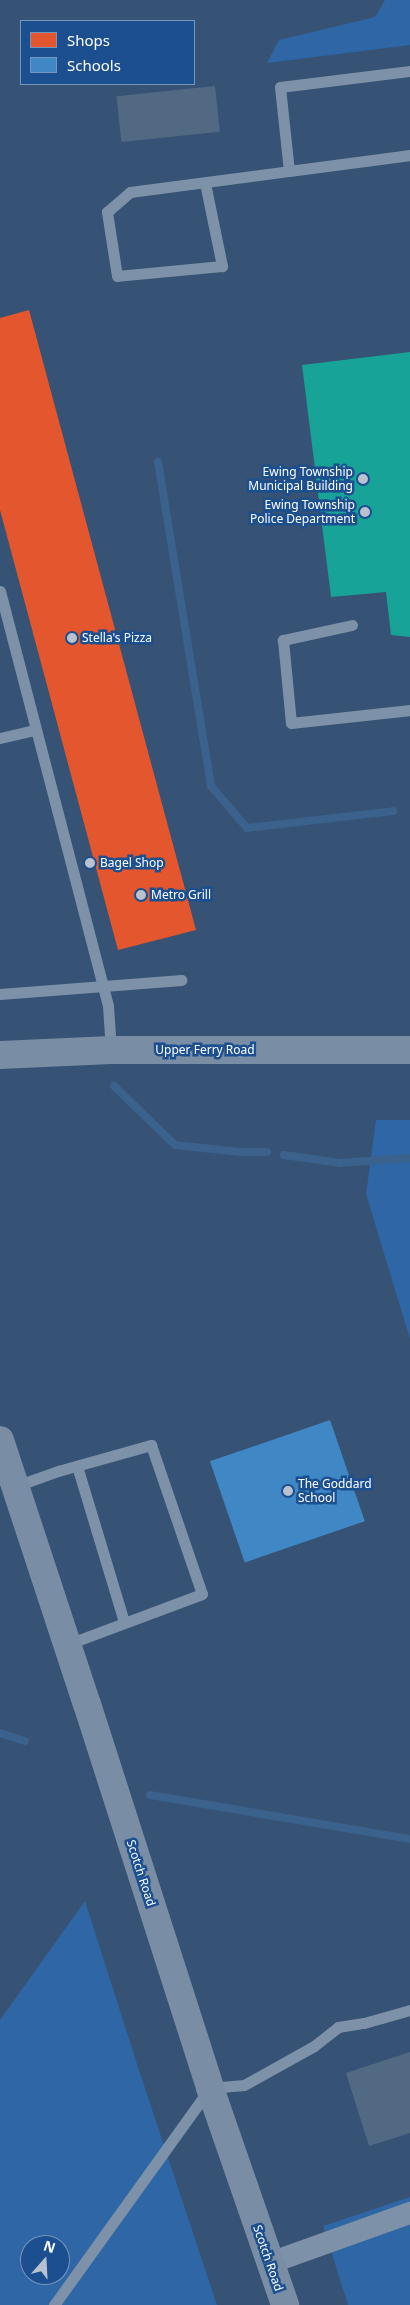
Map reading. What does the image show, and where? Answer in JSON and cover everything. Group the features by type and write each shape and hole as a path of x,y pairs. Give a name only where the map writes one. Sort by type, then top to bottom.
{"main road":[{"name":"Upper Ferry Road","path":"0,1055 111,1050 410,1050"},
{"name":"Scotch Road","path":"2,1452 16,1486 68,1644 210,2088 285,2305"}],"street":[{"path":"270,2264 410,2213"}],"lane":[{"path":"289,171 280,87 410,70"},
{"path":"205,184 222,266 117,276 107,212 130,192 205,184 410,155"},
{"path":"1,598 108,1006 111,1050"},
{"path":"352,625 283,640 291,724 410,710"},
{"path":"0,738 35,730"},
{"path":"0,994 181,980"},
{"path":"16,1486 151,1445 202,1594 68,1644"},
{"path":"77,1466 124,1622"},
{"path":"54,2305 210,2088 244,2085 314,2046 338,2027 364,2024 410,2010"}],"shaded area":[{"path":"385,0 410,0 410,45 267,63 279,40 375,17"},
{"path":"376,1120 410,1120 410,1339 366,1194"},
{"path":"85,1901 217,2305 0,2305 0,2020"},
{"path":"410,2197 410,2305 348,2305 323,2226"}],"building: Shops":[{"path":"29,310 196,930 118,950 0,510 0,318"}],"building: Schools":[{"name":"The Goddard School","path":"330,1420 365,1521 245,1563 210,1461"}],"building: Public":[{"name":"Ewing Township Municipal Building","path":"410,352 410,637 391,635 386,592 331,597 302,365"}],"building: Other":[{"path":"215,86 220,132 121,142 117,96"},
{"path":"410,2052 410,2133 369,2146 346,2073"}],"waterway":[{"path":"158,462 211,786 247,828 393,811"},
{"path":"114,1086 175,1145 240,1152 267,1152"},
{"path":"284,1155 340,1163 410,1158"},
{"path":"0,1733 25,1741"},
{"path":"150,1795 410,1839"}],"place":[{"name":"Ewing Township Municipal Building","path":"363,479"},
{"name":"Ewing Township Police Department","path":"365,512"},
{"name":"Stella's Pizza","path":"72,638"},
{"name":"Bagel Shop","path":"90,863"},
{"name":"Metro Grill","path":"141,895"},
{"name":"The Goddard School","path":"288,1491"}]}
